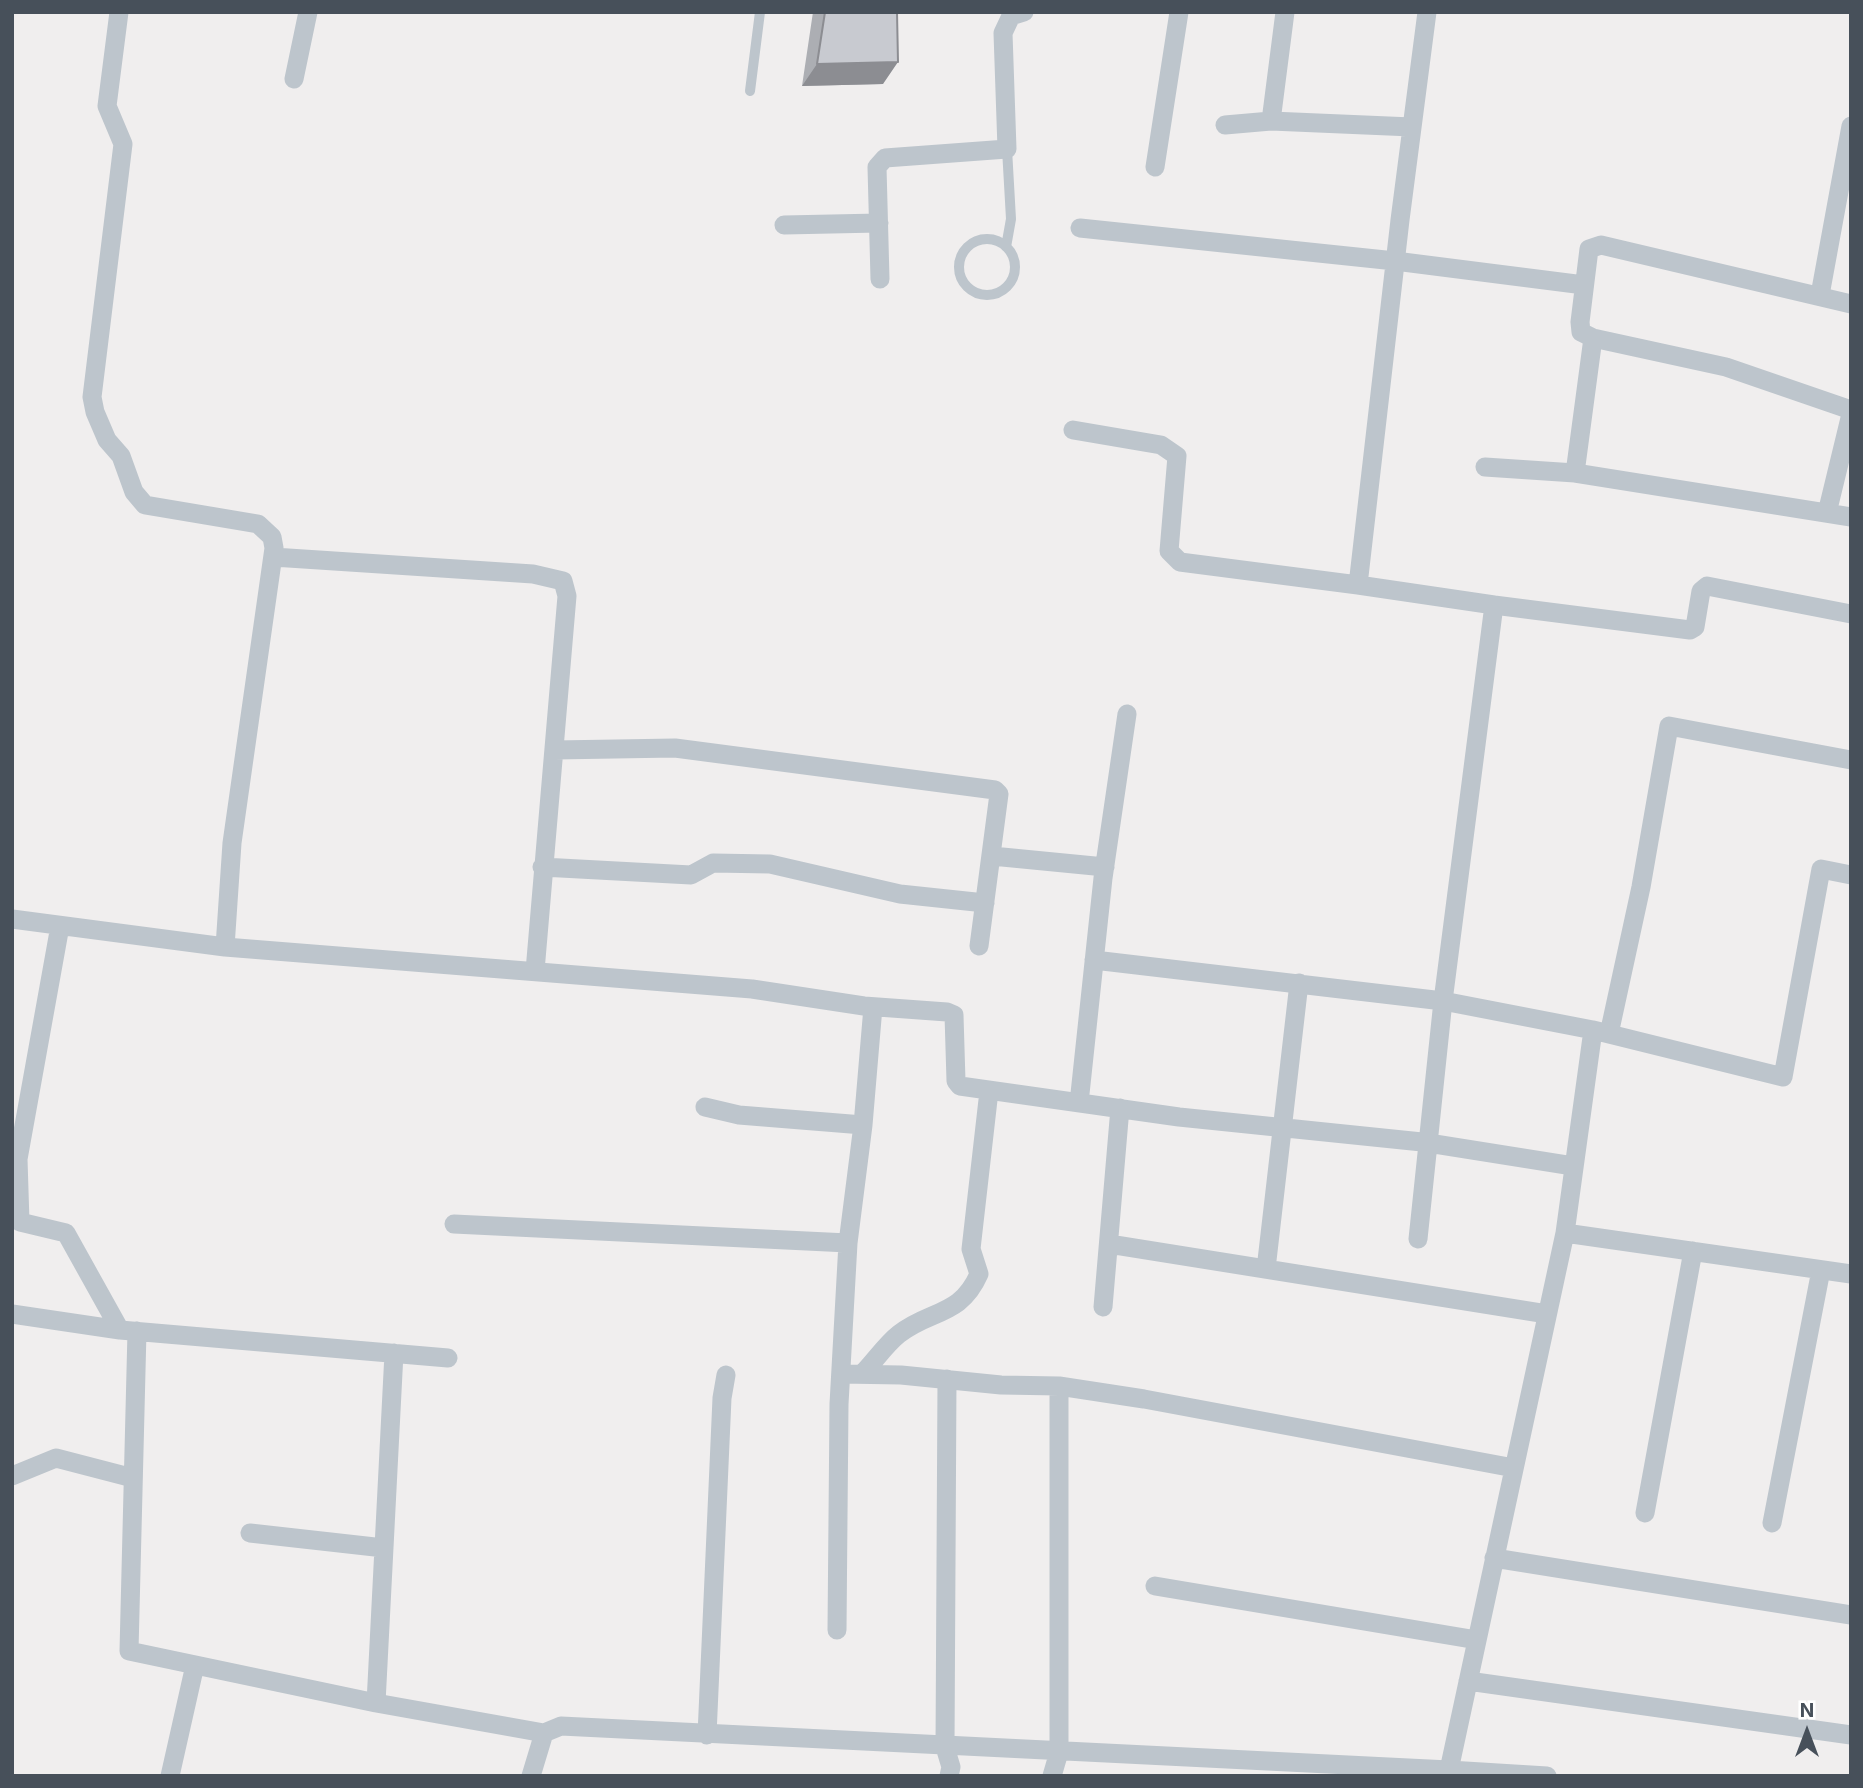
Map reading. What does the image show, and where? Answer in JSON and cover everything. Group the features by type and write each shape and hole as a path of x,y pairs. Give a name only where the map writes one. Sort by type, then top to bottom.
{"street":[{"path":"119,12 107,106 123,144 92,397 95,412 107,440 121,456 134,492 145,505 258,524 272,537 273,557 232,844 225,947"},
{"path":"294,79 307,12"},
{"path":"880,279 877,167 885,158 1007,149 1003,33 1011,16 1024,12"},
{"path":"1155,167 1179,12"},
{"path":"1271,121 1285,12"},
{"path":"1358,585 1427,12"},
{"path":"1225,125 1271,121 1412,127"},
{"path":"1820,295 1851,126"},
{"path":"784,225 878,223"},
{"path":"1080,228 1395,261 1584,285"},
{"path":"1827,513 1851,412 1726,367 1593,338 1581,332 1589,249 1601,246 1851,304"},
{"path":"1575,473 1593,338"},
{"path":"1073,430 1161,445 1177,456 1169,551 1180,562 1690,630 1695,627 1701,591 1707,586 1851,614"},
{"path":"1485,467 1575,473 1851,517"},
{"path":"273,557 533,574 564,581 567,596 535,971"},
{"path":"1418,1239 1443,1001 1494,605"},
{"path":"1079,1103 1105,867 1127,714"},
{"path":"1449,1770 1565,1233 1573,1166 1601,1032 1641,887 1669,726 1851,760"},
{"path":"555,750 675,748 987,787 999,794 978,946"},
{"path":"992,856 1105,867"},
{"path":"542,867 691,875 713,863 770,864 900,894 985,903"},
{"path":"1094,960 1443,1001 1601,1032 1783,1077 1821,869 1851,875"},
{"path":"12,919 225,947 752,989 873,1007 947,1012 954,1015 956,1081 960,1086 1120,1108 1428,1143 1573,1166"},
{"path":"60,926 18,1159 20,1222 66,1233 128,1330 133,1478 129,1651 376,1703 544,1733 561,1726 1547,1776"},
{"path":"1266,1269 1299,984"},
{"path":"837,1630 841,1374 848,1243 863,1125 873,1007"},
{"path":"862,1374 898,1334 952,1309 972,1291 979,1273 971,1249 989,1091"},
{"path":"705,1107 738,1115 863,1125"},
{"path":"1103,1307 1120,1108"},
{"path":"454,1224 848,1243"},
{"path":"1565,1233 1851,1274"},
{"path":"1109,1244 1548,1314"},
{"path":"1645,1513 1693,1251"},
{"path":"1772,1523 1821,1270"},
{"path":"12,1314 128,1330 448,1358"},
{"path":"376,1703 394,1353"},
{"path":"841,1374 1059,1386 1144,1399 1514,1468"},
{"path":"707,1735 722,1398 726,1375"},
{"path":"947,1379 945,1746 951,1767 949,1776"},
{"path":"1052,1776 1059,1752 1059,1386"},
{"path":"12,1476 56,1458 133,1478"},
{"path":"250,1533 384,1548"},
{"path":"1494,1558 1851,1615"},
{"path":"1156,1586 1477,1640"},
{"path":"170,1776 195,1665"},
{"path":"1468,1681 1851,1735"},
{"path":"531,1776 544,1733"}],"lane":[{"path":"750,91 760,12"},
{"path":"1006,247 990,239 977,241 965,250 959,263 960,278 969,290 983,296 997,294 1009,285 1015,272 1013,258 1006,247 1011,219 1007,149"}],"building":[{"path":"825,12 897,12 898,62 817,64"}]}
